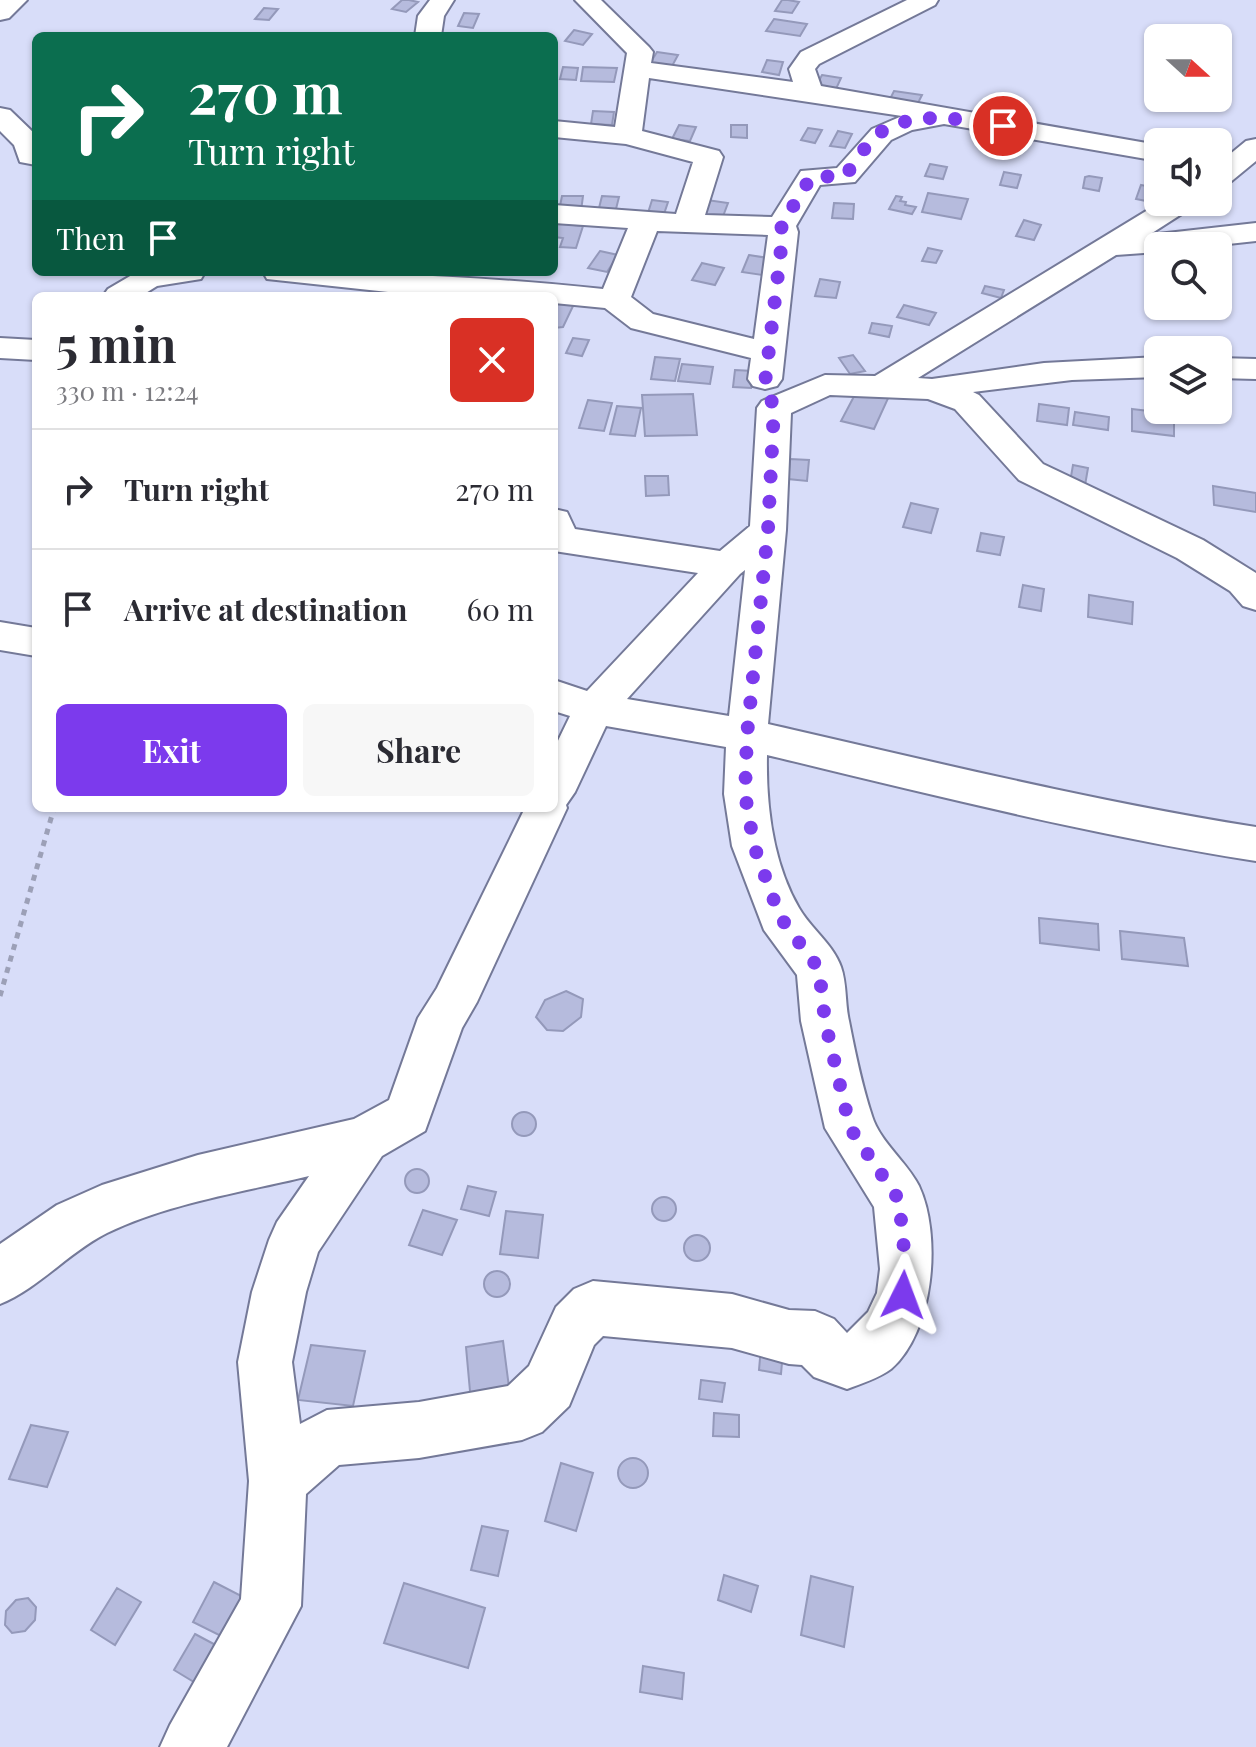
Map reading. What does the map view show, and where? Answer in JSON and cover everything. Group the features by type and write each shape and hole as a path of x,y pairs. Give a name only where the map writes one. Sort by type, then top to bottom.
{"street":[{"path":"0,13 15,0"},
{"path":"429,32 431,16 442,0"},
{"path":"587,0 640,52 627,136"},
{"path":"810,92 802,69 810,58 926,0"},
{"path":"639,69 810,92 1144,150"},
{"path":"0,116 32,145"},
{"path":"278,1481 327,1438 419,1430 522,1412 549,1386 575,1326 593,1308 732,1321 789,1337 815,1338 833,1358 847,1362 871,1350 887,1331 903,1295 906,1269 899,1200 850,1128 825,1021 819,969 780,917 754,846 745,794 747,735 768,530 774,408 765,383 781,226 814,175 845,176 879,133 902,123 945,117"},
{"path":"558,129 627,136 709,157 688,224"},
{"path":"0,149 32,146"},
{"path":"1232,164 1256,147"},
{"path":"558,214 688,224 781,226"},
{"path":"882,386 1159,216"},
{"path":"614,300 646,220"},
{"path":"1108,249 1256,232"},
{"path":"126,292 149,278 163,276"},
{"path":"311,276 435,291 544,292"},
{"path":"558,294 614,300 642,321 770,353"},
{"path":"0,348 32,350"},
{"path":"932,389 1004,375 1088,367 1144,367"},
{"path":"1232,368 1256,369"},
{"path":"774,408 825,385 932,389 957,396 975,408 1026,468 1040,478 1190,549 1243,582 1256,597"},
{"path":"558,784 594,709 727,565 768,530"},
{"path":"558,531 562,541 595,543 727,565"},
{"path":"0,636 32,641"},
{"path":"558,696 594,709 747,735 1044,804 1173,831 1256,844"},
{"path":"0,1278 75,1225 102,1210 193,1182 364,1140 408,1115 442,1018 454,1002 544,812"},
{"path":"192,1747 271,1606 278,1481 265,1362 279,1292 295,1240 364,1140"}],"path":[{"path":"0,996 53,812"}],"building":[{"path":"402,0 418,2 406,12 392,9"},
{"path":"782,0 799,2 792,13 775,11"},
{"path":"264,8 278,9 269,20 255,19"},
{"path":"464,13 479,14 473,28 458,26"},
{"path":"774,19 807,24 800,36 766,31"},
{"path":"574,30 592,34 583,45 565,41"},
{"path":"657,52 678,55 671,68 649,65"},
{"path":"767,60 783,62 779,75 762,72"},
{"path":"563,67 578,68 576,80 560,79"},
{"path":"583,67 617,68 614,82 581,81"},
{"path":"822,75 841,78 836,89 816,86"},
{"path":"894,91 922,95 916,107 888,103"},
{"path":"593,111 614,112 612,125 591,124"},
{"path":"679,125 696,127 690,141 672,139"},
{"path":"731,125 747,125 747,138 731,137"},
{"path":"808,128 822,130 815,143 801,140"},
{"path":"838,131 852,134 845,148 830,146"},
{"path":"930,164 947,167 943,179 925,176"},
{"path":"1004,172 1021,175 1017,188 1000,185"},
{"path":"1085,177 1102,178 1099,191 1083,188"},
{"path":"1141,185 1144,186 1144,201 1136,199"},
{"path":"928,193 968,199 961,219 922,212"},
{"path":"562,196 583,196 581,211 559,211"},
{"path":"602,196 619,197 615,213 598,212"},
{"path":"896,196 902,197 900,201 906,202 905,205 916,207 912,214 889,209"},
{"path":"652,200 668,202 663,217 647,216"},
{"path":"707,200 728,203 722,219 702,217"},
{"path":"834,203 854,204 853,219 832,218"},
{"path":"1024,220 1041,225 1034,240 1016,236"},
{"path":"558,223 583,226 576,248 560,247 563,238 558,237"},
{"path":"928,248 942,251 936,263 922,261"},
{"path":"600,251 618,255 607,272 588,268"},
{"path":"749,255 768,258 762,275 742,272"},
{"path":"702,263 724,268 715,285 692,280"},
{"path":"820,279 840,282 836,298 815,296"},
{"path":"985,286 1004,290 1001,298 982,293"},
{"path":"558,302 574,304 563,327 558,328"},
{"path":"904,305 936,313 929,325 897,317"},
{"path":"872,323 892,326 889,337 869,333"},
{"path":"573,338 589,340 582,356 566,353"},
{"path":"853,355 865,371 850,374 839,358"},
{"path":"655,357 680,359 675,381 651,379"},
{"path":"682,364 713,367 710,384 678,381"},
{"path":"735,370 753,371 751,388 733,387"},
{"path":"859,387 890,394 874,429 841,421"},
{"path":"693,394 697,435 645,436 642,395"},
{"path":"588,400 612,403 604,431 579,428"},
{"path":"1039,404 1069,408 1067,425 1037,421"},
{"path":"617,406 641,408 635,436 610,434"},
{"path":"1132,409 1144,410 1144,424 1174,424 1174,436 1132,431"},
{"path":"1075,412 1109,417 1108,430 1073,425"},
{"path":"790,459 809,460 807,481 788,479"},
{"path":"1073,465 1088,468 1084,491 1069,488"},
{"path":"645,476 668,476 669,495 646,496"},
{"path":"1213,486 1256,493 1256,512 1214,505"},
{"path":"911,503 938,509 931,533 903,527"},
{"path":"981,533 1004,537 1000,555 977,551"},
{"path":"1023,585 1044,589 1041,611 1019,607"},
{"path":"1089,595 1133,602 1132,624 1088,617"},
{"path":"1039,918 1098,924 1099,950 1040,943"},
{"path":"1120,931 1184,938 1188,966 1122,959"},
{"path":"566,991 583,999 581,1017 563,1031 547,1030 536,1017 545,1000"},
{"path":"524,1112 532,1116 536,1124 532,1132 524,1136 516,1132 512,1124 516,1116"},
{"path":"417,1169 426,1172 429,1181 426,1190 417,1193 408,1190 405,1181 408,1172"},
{"path":"468,1186 496,1192 489,1216 461,1209"},
{"path":"659,1197 669,1197 676,1204 676,1214 669,1221 659,1221 652,1214 652,1204"},
{"path":"423,1210 457,1220 442,1255 409,1245"},
{"path":"506,1211 543,1215 538,1258 500,1254"},
{"path":"697,1235 706,1239 710,1248 706,1257 697,1261 688,1257 684,1248 688,1239"},
{"path":"497,1271 506,1275 510,1284 506,1293 497,1297 488,1293 484,1284 488,1275"},
{"path":"503,1341 510,1395 471,1402 466,1347"},
{"path":"311,1345 365,1351 353,1406 298,1400"},
{"path":"761,1347 783,1351 781,1374 759,1370"},
{"path":"701,1380 725,1383 722,1402 699,1399"},
{"path":"714,1413 739,1415 739,1437 713,1436"},
{"path":"31,1425 68,1432 47,1487 9,1479"},
{"path":"633,1458 644,1462 648,1473 644,1484 633,1488 622,1484 618,1473 622,1462"},
{"path":"561,1463 593,1473 576,1531 545,1521"},
{"path":"482,1526 508,1531 498,1576 471,1570"},
{"path":"724,1575 758,1586 751,1612 718,1600"},
{"path":"811,1576 853,1587 844,1647 801,1635"},
{"path":"214,1582 255,1603 235,1643 193,1622"},
{"path":"404,1583 485,1608 468,1668 384,1643"},
{"path":"117,1588 141,1602 115,1645 91,1630"},
{"path":"28,1598 36,1607 35,1620 25,1631 12,1633 5,1625 6,1611 16,1600"},
{"path":"195,1634 225,1650 204,1688 174,1670"},
{"path":"643,1666 684,1673 682,1699 640,1692"}],"route":[{"path":"903,1295 906,1269 899,1200 850,1128 825,1021 819,969 780,917 754,846 745,794 747,735 768,530 774,408 765,383 783,232 781,226 811,177 845,176 879,133 902,123 945,117 1003,126"}]}
